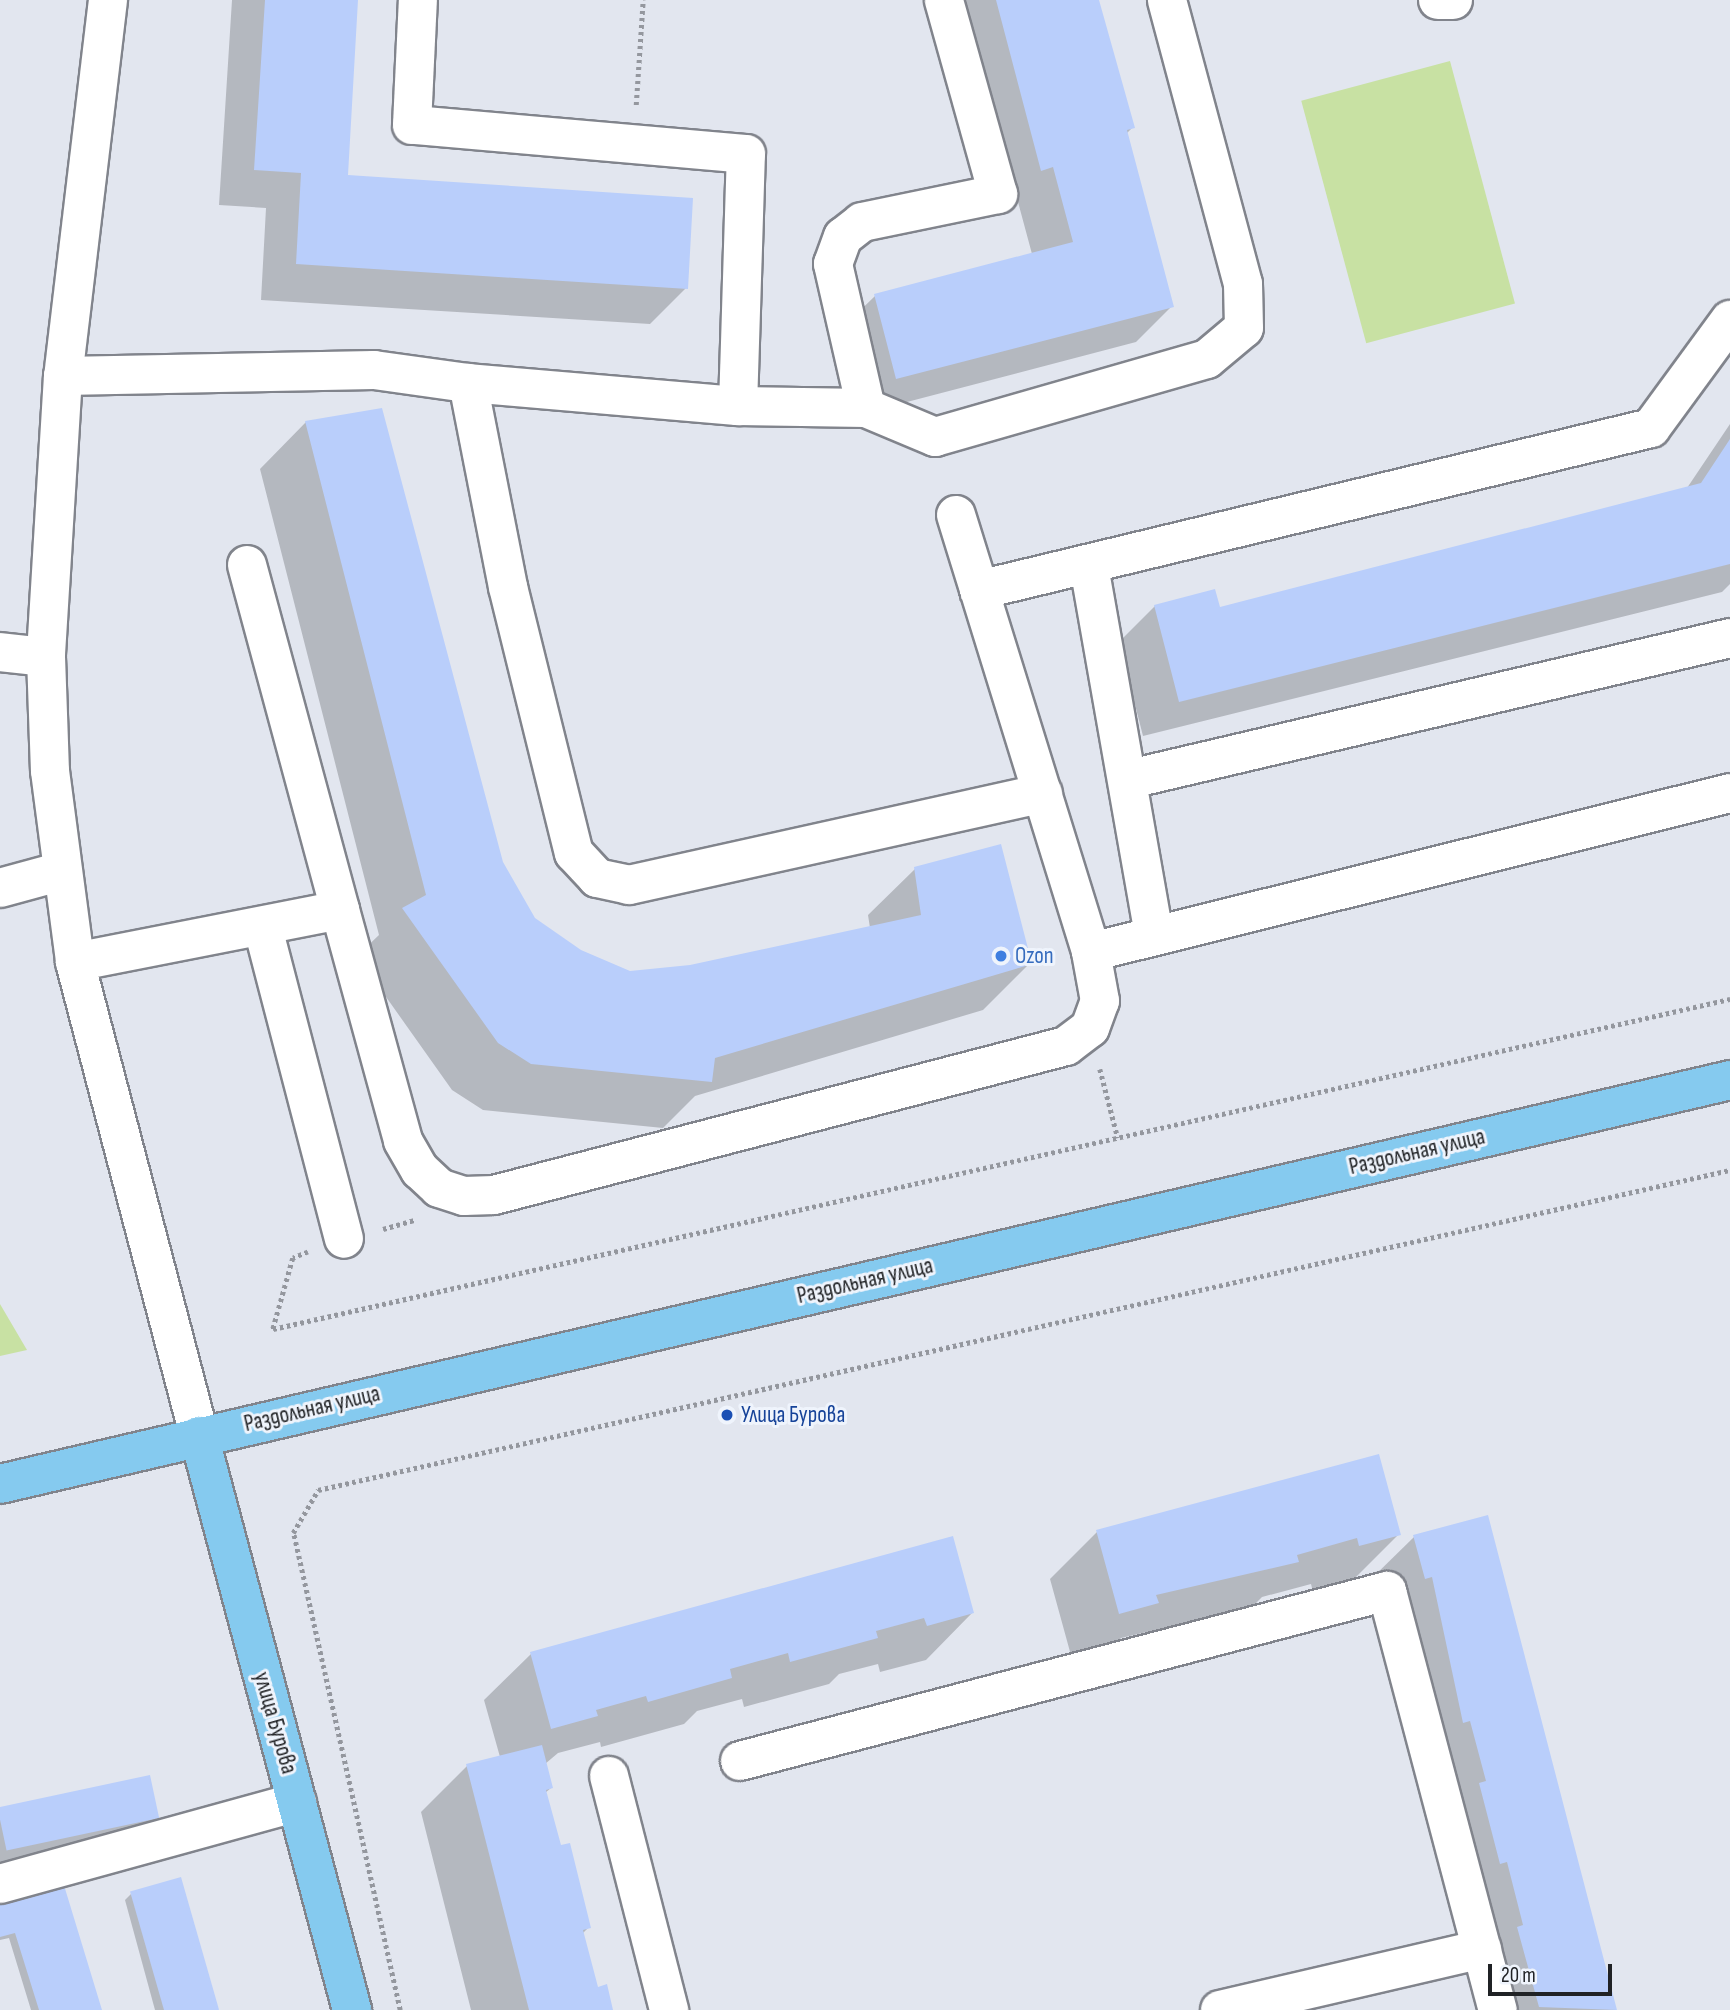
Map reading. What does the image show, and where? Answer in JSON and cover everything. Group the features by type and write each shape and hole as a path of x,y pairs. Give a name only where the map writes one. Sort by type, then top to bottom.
{"main road":[{"name":"Раздольная улица","path":"0,1484 1730,1080"},
{"name":"улица Бурова","path":"199,1436 352,2010"}],"street":[{"path":"107,0 63,376 46,657 50,771 75,962 199,1436"},
{"path":"418,0 412,125 746,154 738,405"},
{"path":"866,408 833,264 843,237 862,222 998,194 944,0"},
{"path":"63,376 374,370 468,383 738,405 866,408 935,437 1207,359 1244,328 1243,284 1167,0"},
{"path":"1438,0 1453,0"},
{"path":"979,590 1090,566 1651,428 1730,320"},
{"path":"468,383 508,587 574,853 597,878 629,886 1043,793"},
{"path":"247,565 403,1141 420,1170 439,1188 464,1196 494,1195 1066,1046 1090,1028 1100,1001 1091,952 956,515"},
{"path":"1090,566 1130,779 1154,933"},
{"path":"1130,779 1730,638"},
{"path":"0,653 46,657"},
{"path":"1091,952 1154,933 1730,793"},
{"path":"0,888 62,871"},
{"path":"75,962 263,928 340,910"},
{"path":"263,928 344,1239"},
{"path":"740,1761 1387,1591 1498,2010"},
{"path":"609,1776 669,2010"},
{"path":"0,1884 297,1802"},
{"path":"1220,2010 1482,1949"}],"path":[{"path":"633,144 643,0"},
{"path":"272,1329 1730,999"},
{"path":"1090,1028 1118,1138"},
{"path":"400,2010 293,1533 318,1490 1730,1170"}],"green space":[{"path":"1450,61 1515,303 1366,343 1301,101"},
{"path":"0,1304 27,1350 0,1356"}],"building":[{"path":"265,0 358,0 348,175 693,198 688,289 296,264 301,173 254,170"},
{"path":"996,0 1099,0 1135,128 1127,130 1174,307 896,379 874,294 1073,242 1053,167 1041,171"},
{"path":"382,408 503,862 535,918 581,950 630,971 690,965 921,915 914,867 1001,844 1032,964 715,1058 712,1082 531,1064 498,1043 402,908 426,895 305,421"},
{"path":"1730,439 1730,564 1179,702 1154,605 1215,589 1220,607 1701,483"},
{"path":"1379,1454 1401,1535 1359,1546 1357,1538 1297,1555 1299,1562 1156,1595 1159,1603 1119,1614 1096,1530"},
{"path":"1488,1515 1617,2010 1539,2007 1517,1927 1523,1925 1507,1862 1500,1864 1479,1783 1486,1781 1470,1721 1463,1723 1432,1577 1425,1579 1413,1535"},
{"path":"953,1536 974,1613 927,1626 924,1618 876,1631 878,1638 790,1662 788,1653 730,1669 732,1678 648,1702 646,1696 596,1710 598,1716 551,1729 530,1652"},
{"path":"542,1745 553,1788 546,1790 561,1845 570,1843 591,1928 583,1930 598,1987 607,1984 613,2010 529,2010 466,1764"},
{"path":"150,1775 159,1818 7,1850 0,1807"},
{"path":"181,1877 219,2010 164,2010 130,1892"},
{"path":"63,1882 102,2010 39,2010 15,1933 0,1937 0,1901"}],"place":[{"name":"Ozon","path":"1001,956"},
{"name":"Улица Бурова","path":"727,1415"}]}
